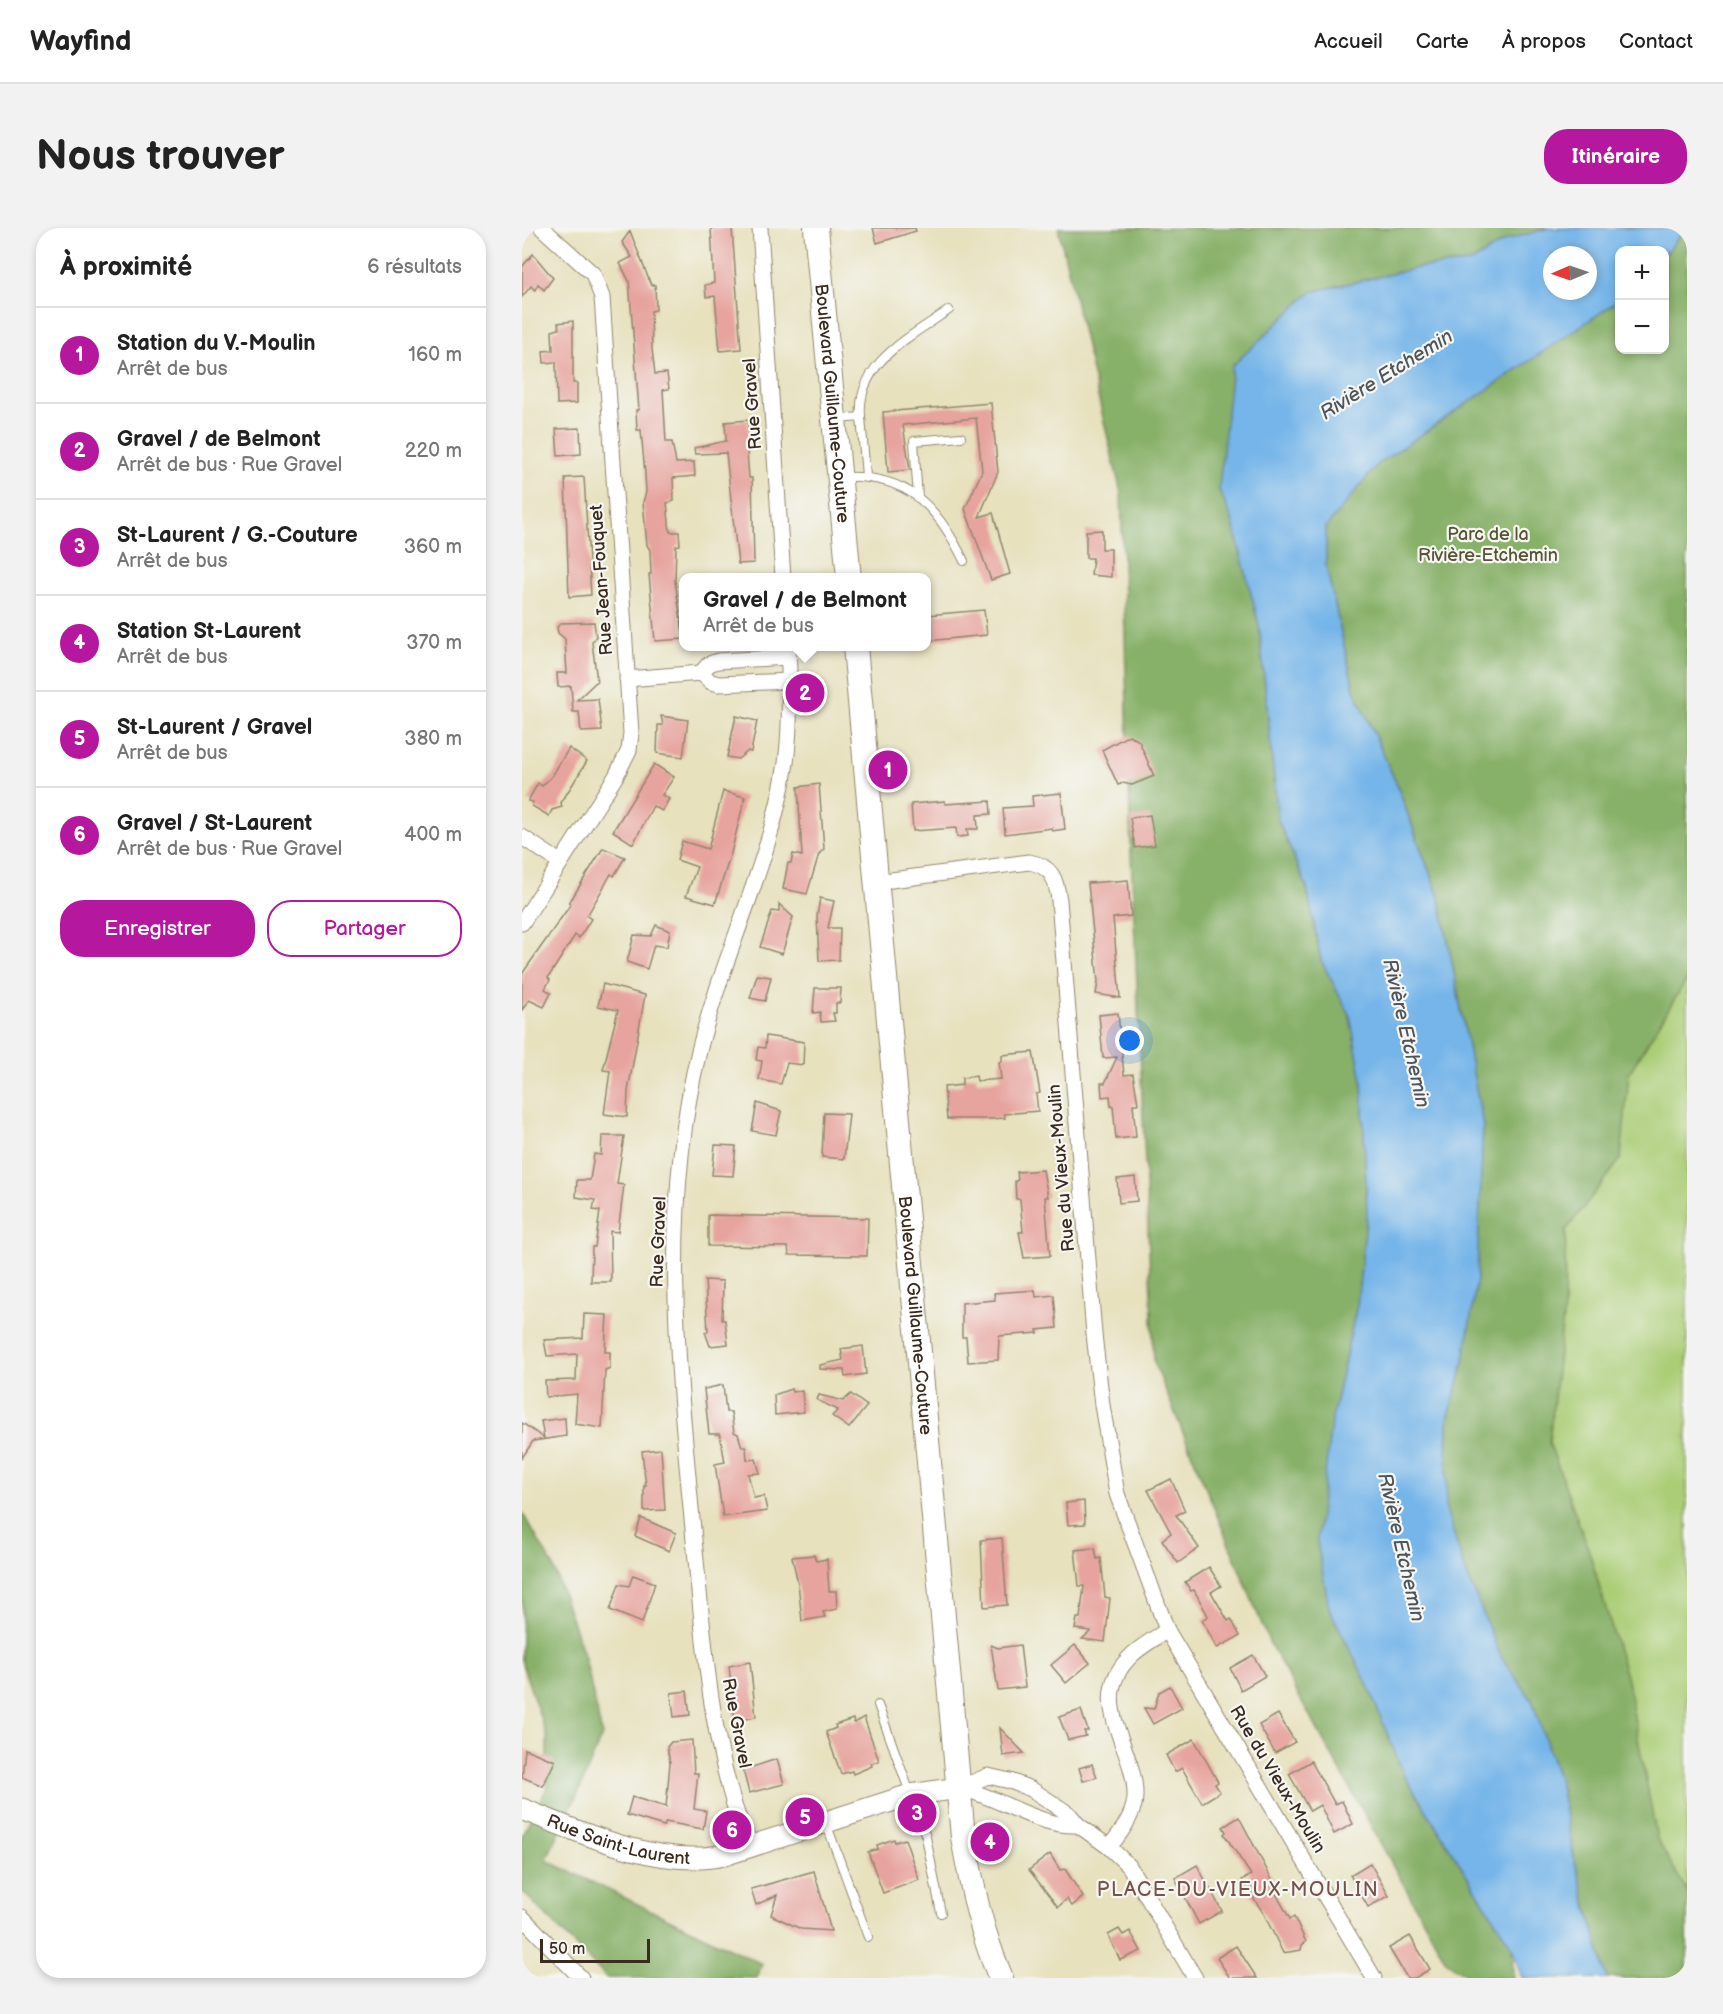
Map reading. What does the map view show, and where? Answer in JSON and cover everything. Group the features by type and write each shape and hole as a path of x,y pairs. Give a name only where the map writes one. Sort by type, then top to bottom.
{"main road":[{"name":"Boulevard Guillaume-Couture","path":"816,228 849,573"},
{"name":"Boulevard Guillaume-Couture","path":"855,651 959,1788 969,1875 987,1946 1001,1978"}],"street":[{"name":"Rue Jean-Fouquet","path":"522,923 616,776 629,750 631,723 602,297 593,274 542,228"},
{"name":"Rue Gravel","path":"760,228 783,573"},
{"path":"701,674 709,664 718,661 788,652"},
{"name":"Rue Gravel","path":"752,1847 733,1803 707,1672 675,1327 675,1237 683,1144 699,1052 779,796 789,732 788,652"},
{"path":"627,679 701,674 711,682 719,684 789,681"},
{"path":"522,837 560,862"},
{"name":"Rue du Vieux-Moulin","path":"876,882 1029,862 1040,864 1049,870 1057,885 1094,1334 1107,1438 1117,1494 1167,1630 1374,1978"},
{"path":"1109,1847 1119,1836 1133,1808 1136,1793 1113,1723 1113,1689 1119,1673 1133,1654 1167,1630"},
{"path":"959,1788 988,1776 1010,1781 1031,1789 1069,1814 1078,1825 1109,1847 1129,1866 1195,1978"},
{"path":"959,1788 981,1792 1051,1823 1078,1825"},
{"name":"Rue Saint-Laurent","path":"522,1809 601,1838 675,1858 711,1858 752,1847 910,1795 959,1788"},
{"path":"522,1917 581,1978"}],"lane":[{"path":"866,476 860,397 863,388 879,362 897,346 949,310"},
{"path":"834,420 861,417"},
{"path":"918,498 914,441 961,437"},
{"path":"840,478 866,476 882,479 918,498 948,528 964,561"},
{"path":"878,1705 926,1837 941,1913"},
{"path":"826,1822 868,1937"}],"green space":[{"path":"1058,228 1549,228 1506,240 1470,263 1422,267 1311,292 1219,489 1232,519 1259,625 1278,820 1307,888 1321,960 1350,1016 1362,1080 1367,1212 1357,1305 1331,1423 1329,1608 1367,1683 1404,1775 1512,1947 1513,1978 1470,1978 1446,1961 1270,1644 1154,1362 1131,853 1121,493"},
{"name":"Parc de la Rivière-Etchemin","path":"1620,228 1687,228 1687,1978 1563,1978 1305,425 1543,296 1543,300 1597,300 1597,247"},
{"name":"Parc de la Rivière-Etchemin","path":"1687,228 1687,979 1629,1073 1621,1159 1566,1230 1564,1309 1549,1442 1589,1551 1627,1680 1657,1839 1687,1891 1687,1978 1607,1978 1574,1858 1559,1781 1532,1700 1501,1657 1465,1570 1446,1510 1448,1419 1463,1366 1477,1278 1483,1125 1440,900 1397,785 1354,689 1326,566 1326,526 1378,464 1615,303 1615,354 1669,354 1669,250"},
{"path":"522,1512 553,1566 585,1658 602,1735 579,1791 546,1860 762,1964 757,1978 607,1978 522,1891 522,1835 547,1788 547,1737 522,1664"}],"water":[{"name":"Rivière Etchemin","path":"1549,228 1685,228 1669,250 1669,246 1615,246 1615,303 1378,464 1326,527 1326,566 1354,689 1397,785 1440,900 1483,1125 1477,1278 1463,1366 1448,1419 1446,1510 1465,1570 1501,1657 1532,1700 1559,1781 1574,1858 1607,1978 1522,1978 1512,1947 1404,1775 1367,1683 1329,1608 1317,1541 1331,1423 1357,1305 1367,1212 1362,1080 1350,1016 1321,960 1307,888 1278,820 1259,625 1232,519 1219,489 1232,366 1311,292 1422,267 1470,263 1506,240"}],"building":[{"path":"711,228 732,228 741,349 720,351 715,296 706,297 705,285 714,283"},
{"path":"873,228 915,228 916,231 877,243"},
{"path":"630,231 651,285 655,285 656,310 651,311 652,349 655,374 667,373 669,389 663,390 666,442 672,442 676,463 694,462 695,476 673,478 674,501 667,503 670,532 679,532 680,545 676,546 675,581 679,607 679,639 655,641 649,574 651,574 650,550 647,545 643,502 646,492 645,474 641,430 637,430 636,410 639,410 629,281 620,263 632,257 622,242"},
{"path":"533,254 553,278 544,290 538,284 535,290 531,286 522,297 522,267"},
{"path":"573,321 573,383 577,383 577,403 557,404 556,362 544,363 543,351 553,350 552,331 559,329 558,323"},
{"path":"991,403 998,472 979,517 993,513 1010,574 991,580 965,509 982,471 976,418 903,425 910,470 888,472 883,412"},
{"path":"748,420 749,451 747,452 749,478 752,478 754,563 738,564 726,453 695,454 694,448 726,441 725,422"},
{"path":"580,428 581,454 558,456 556,429"},
{"path":"584,477 591,595 569,597 565,478"},
{"path":"1102,530 1102,549 1111,549 1111,577 1091,575 1093,558 1086,558 1086,531"},
{"path":"984,610 987,635 931,641 931,615"},
{"path":"594,622 596,637 592,642 597,681 577,700 598,699 602,731 581,732 579,712 573,712 571,686 558,687 557,673 567,673 565,639 558,633 557,627 561,623"},
{"path":"661,716 688,720 683,757 657,753 658,725 663,725"},
{"path":"736,716 757,721 751,752 748,751 738,759 727,757"},
{"path":"1129,735 1139,741 1154,776 1132,785 1123,783 1118,785 1102,750"},
{"path":"569,748 587,761 561,803 562,807 552,810 549,816 532,806 533,802 528,801 538,783 542,786 552,776"},
{"path":"654,764 674,777 662,795 669,799 662,811 653,806 633,844 613,831"},
{"path":"819,784 824,849 819,854 807,894 783,889 788,863 791,863 793,854 802,856 798,787"},
{"path":"723,791 745,797 715,904 686,896 697,867 677,860 682,841 708,849"},
{"path":"1061,793 1065,829 1052,831 1052,828 1005,834 1003,808 1033,806 1032,796"},
{"path":"945,801 945,804 990,801 991,814 977,815 978,829 967,829 968,836 957,837 956,828 913,831 911,804"},
{"path":"1150,815 1155,845 1135,848 1130,818"},
{"path":"603,848 625,857 614,876 611,874 587,916 591,919 579,938 575,935 548,978 550,980 545,989 551,993 544,1007 529,1000 522,1010 522,974 571,904 569,903"},
{"path":"1128,880 1131,916 1113,918 1120,998 1096,994 1098,982 1088,883"},
{"path":"820,898 834,901 828,928 840,928 839,960 819,961 817,916"},
{"path":"779,904 793,917 782,954 760,947 772,911 779,912"},
{"path":"656,925 670,931 667,947 654,945 647,969 627,962 634,935 651,936"},
{"path":"757,975 771,977 765,1001 750,998"},
{"path":"603,984 645,995 628,1091 627,1117 604,1114 610,1071 603,1070 618,1010 598,1006"},
{"path":"815,988 841,988 840,1003 836,1003 836,1013 833,1013 835,1021 821,1022 820,1012 813,1013"},
{"path":"1118,1013 1124,1075 1133,1074 1138,1104 1133,1104 1136,1137 1116,1139 1113,1106 1111,1106 1110,1096 1102,1097 1101,1083 1105,1083 1117,1057 1103,1058 1099,1015"},
{"path":"766,1036 804,1042 803,1065 787,1063 781,1084 759,1080 762,1061 756,1060 758,1047 765,1048"},
{"path":"1033,1052 1040,1093 1036,1094 1038,1111 1004,1114 1005,1118 947,1119 944,1087 962,1085 962,1078 976,1076 977,1081 1001,1079 999,1062 1002,1061 1002,1055"},
{"path":"757,1103 781,1111 776,1135 752,1131"},
{"path":"824,1113 849,1114 844,1159 822,1157"},
{"path":"602,1136 624,1136 617,1184 624,1185 618,1232 610,1231 611,1282 591,1282 592,1247 595,1247 600,1211 593,1210 595,1200 576,1197 577,1180 590,1180 594,1154 601,1155"},
{"path":"715,1145 736,1146 733,1176 712,1175"},
{"path":"1043,1170 1048,1197 1045,1197 1050,1256 1024,1258 1019,1232 1023,1232 1020,1199 1016,1199 1015,1181 1018,1180 1017,1172"},
{"path":"1135,1177 1137,1201 1119,1203 1117,1179"},
{"path":"708,1215 868,1218 867,1256 789,1255 788,1247 708,1246"},
{"path":"705,1280 723,1281 722,1320 725,1320 728,1344 710,1346 705,1332 708,1331"},
{"path":"1035,1290 1036,1297 1054,1295 1057,1328 1037,1330 1038,1333 999,1336 998,1360 968,1362 966,1337 962,1337 962,1303 995,1300 994,1293"},
{"path":"584,1314 607,1315 605,1352 610,1352 610,1368 605,1370 602,1428 575,1424 577,1394 546,1397 545,1381 576,1380 577,1354 547,1356 544,1340 583,1338"},
{"path":"863,1346 866,1374 845,1377 844,1370 820,1369 820,1365 843,1360 841,1349"},
{"path":"723,1385 726,1412 731,1412 734,1432 738,1434 742,1447 746,1447 747,1460 756,1459 760,1473 748,1474 754,1498 764,1496 767,1511 723,1517 715,1464 725,1462 720,1434 709,1434 704,1389"},
{"path":"791,1389 792,1392 802,1391 804,1412 775,1415 774,1395"},
{"path":"851,1394 867,1406 849,1428 832,1416 838,1410 817,1400 819,1395 843,1401"},
{"path":"565,1418 566,1436 533,1441 522,1458 522,1423 544,1438 541,1421"},
{"path":"661,1449 665,1510 644,1511 644,1486 646,1486 642,1451"},
{"path":"1171,1479 1185,1511 1176,1515 1199,1548 1178,1563 1162,1540 1171,1533 1148,1490"},
{"path":"1084,1501 1085,1524 1068,1525 1066,1503"},
{"path":"641,1518 676,1533 669,1551 635,1536"},
{"path":"1002,1538 1007,1605 984,1607 981,1540"},
{"path":"1095,1548 1097,1559 1101,1558 1105,1597 1110,1598 1105,1642 1082,1639 1091,1631 1075,1629 1077,1618 1080,1618 1084,1586 1079,1586 1075,1550"},
{"path":"814,1555 816,1561 827,1559 829,1591 836,1591 837,1609 823,1612 825,1617 802,1621 798,1583 792,1557"},
{"path":"1209,1567 1221,1586 1211,1592 1228,1621 1231,1619 1240,1636 1217,1648 1202,1620 1208,1616 1194,1590 1191,1591 1185,1582"},
{"path":"633,1575 655,1583 642,1623 610,1610 619,1584 629,1586"},
{"path":"991,1645 998,1648 1020,1645 1025,1687 998,1690"},
{"path":"1075,1645 1090,1663 1066,1683 1051,1665"},
{"path":"1253,1655 1265,1676 1241,1690 1230,1668"},
{"path":"750,1662 756,1717 735,1721 729,1666"},
{"path":"1170,1686 1182,1708 1153,1724 1144,1708 1154,1709 1159,1692"},
{"path":"687,1691 690,1715 674,1717 671,1693"},
{"path":"1081,1710 1088,1731 1084,1731 1086,1736 1068,1740 1059,1717"},
{"path":"1278,1714 1295,1742 1275,1753 1259,1725"},
{"path":"864,1717 879,1761 853,1774 852,1771 841,1774 826,1732 836,1728 835,1725 853,1719 854,1723"},
{"path":"1000,1728 1024,1753 1003,1756"},
{"path":"1194,1739 1218,1782 1215,1784 1220,1792 1202,1803 1182,1768 1175,1772 1166,1755"},
{"path":"692,1740 694,1773 698,1773 694,1809 706,1811 703,1829 666,1822 664,1826 627,1815 632,1797 666,1807 670,1763 667,1747 671,1742"},
{"path":"525,1749 555,1761 543,1786 522,1777"},
{"path":"777,1759 784,1784 749,1793 743,1770"},
{"path":"1311,1761 1335,1804 1342,1801 1353,1824 1334,1834 1320,1805 1310,1811 1289,1774"},
{"path":"1092,1764 1097,1777 1083,1781 1079,1768"},
{"path":"1239,1817 1278,1891 1275,1892 1290,1919 1294,1917 1306,1942 1302,1945 1301,1950 1283,1953 1264,1914 1242,1880 1251,1875 1224,1834 1226,1832 1223,1827"},
{"path":"894,1839 895,1842 905,1839 919,1880 883,1893 868,1852 878,1849 877,1845"},
{"path":"1050,1854 1060,1870 1065,1869 1083,1897 1072,1906 1067,1899 1058,1907 1029,1870"},
{"path":"1370,1863 1389,1896 1368,1907 1350,1875"},
{"path":"1197,1865 1222,1911 1199,1924 1175,1878"},
{"path":"814,1871 831,1931 801,1929 771,1915 777,1895 756,1905 751,1889"},
{"path":"1119,1929 1123,1935 1130,1931 1141,1951 1120,1960 1108,1935"},
{"path":"1410,1936 1430,1969 1415,1978 1407,1978 1389,1948"},
{"path":"1236,1946 1257,1978 1230,1978 1217,1958"}],"place":[{"name":"Gravel / de Belmont","path":"805,693"},
{"name":"Station du V.-Moulin","path":"888,770"},
{"name":"St-Laurent / G.-Couture","path":"917,1813"},
{"name":"St-Laurent / Gravel","path":"805,1817"},
{"name":"Gravel / St-Laurent","path":"732,1830"},
{"name":"Station St-Laurent","path":"990,1842"}],"district":[{"name":"PLACE-DU-VIEUX-MOULIN","path":"1238,1889"}]}
